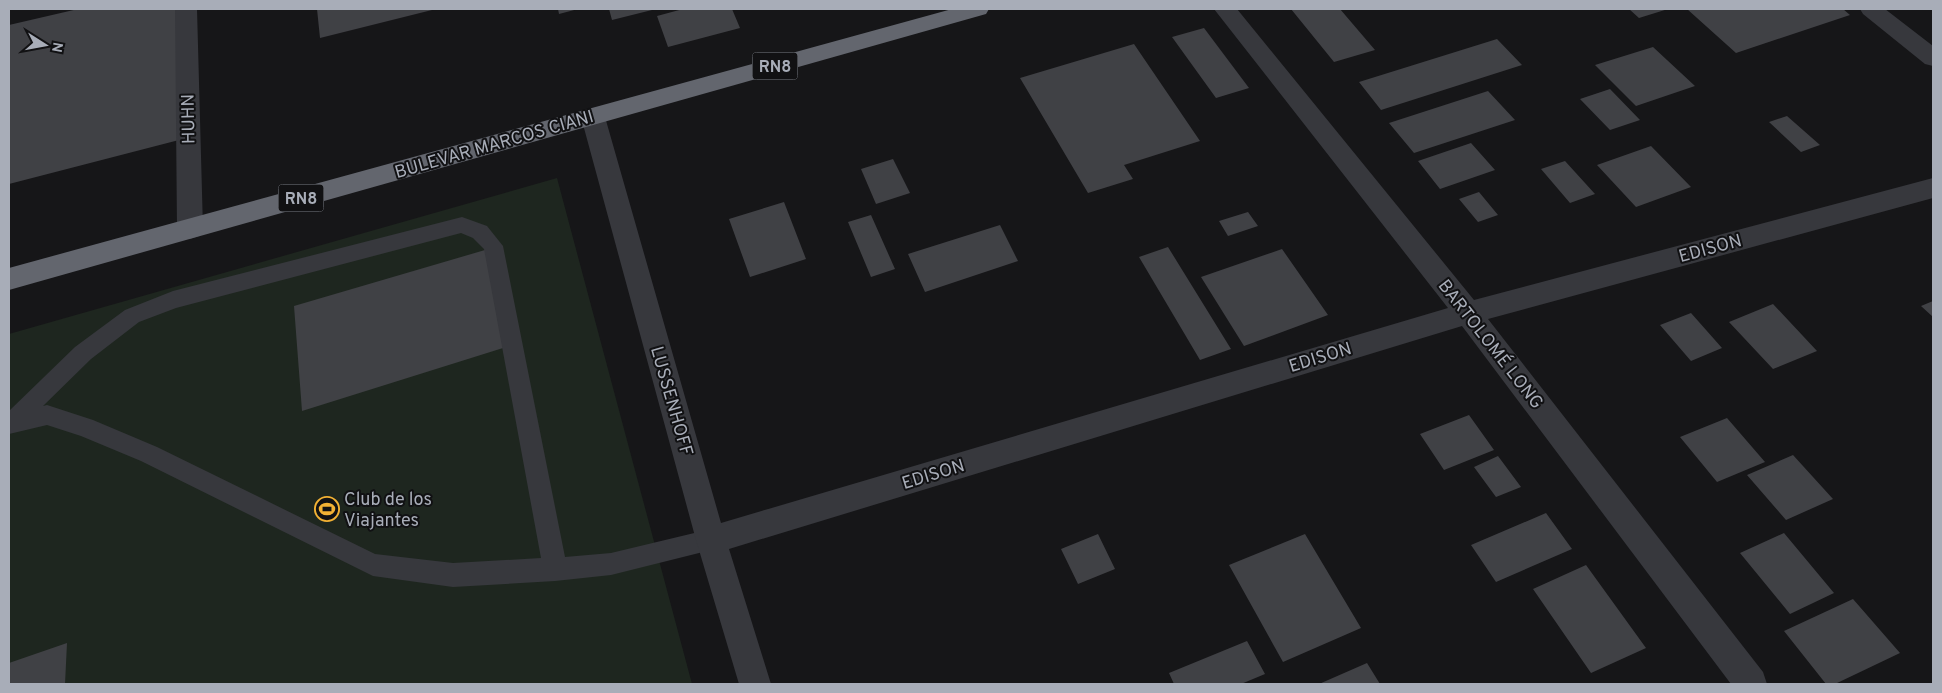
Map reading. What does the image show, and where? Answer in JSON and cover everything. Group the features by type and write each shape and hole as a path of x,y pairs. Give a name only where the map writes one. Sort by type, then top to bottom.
{"highway":[{"name":"BULEVAR MARCOS CIANI","path":"9,279 963,11"}],"street":[{"name":"HUHN","path":"186,9 190,229"},
{"name":"BARTOLOMÉ LONG","path":"1225,9 1468,313 1751,684"},
{"path":"1871,9 1933,58"},
{"name":"LUSSENHOFF","path":"592,116 711,540 755,684"},
{"name":"EDISON","path":"711,540 1468,313 1933,188"}],"lane":[{"path":"10,424 83,353 132,316 172,300 462,225 480,232 493,246 554,569"},
{"path":"10,424 47,415 85,427 149,454 373,565 453,574 554,569 611,564 711,540"}],"shaded area":[{"name":"Club de los Viajantes","path":"557,178 692,684 9,684 9,334"}],"building":[{"path":"78,9 178,9 179,140 9,184 9,25"},
{"path":"317,9 436,9 320,38"},
{"path":"558,9 578,9 559,14"},
{"path":"609,9 656,9 612,20"},
{"path":"683,9 732,9 740,28 668,47 657,16"},
{"path":"1291,9 1340,9 1375,50 1334,62"},
{"path":"1629,9 1668,9 1639,18"},
{"path":"1687,9 1843,9 1850,15 1736,53"},
{"path":"1204,28 1249,88 1216,98 1172,37"},
{"path":"1497,39 1522,65 1381,110 1359,82"},
{"path":"1134,44 1200,141 1124,165 1133,179 1088,193 1020,78"},
{"path":"1653,47 1695,86 1636,106 1595,65"},
{"path":"1610,89 1640,120 1610,130 1580,99"},
{"path":"1488,91 1515,120 1414,153 1389,123"},
{"path":"1787,116 1820,145 1801,152 1769,122"},
{"path":"1471,143 1495,170 1440,189 1418,161"},
{"path":"1651,146 1691,187 1636,207 1597,165"},
{"path":"893,159 910,193 876,204 861,169"},
{"path":"1565,161 1595,194 1570,203 1541,169"},
{"path":"1479,192 1498,215 1478,222 1459,199"},
{"path":"784,202 806,259 750,277 729,219"},
{"path":"1248,212 1258,226 1228,236 1219,221"},
{"path":"871,215 895,269 871,277 848,222"},
{"path":"1000,225 1018,261 925,292 908,254"},
{"path":"1168,247 1231,349 1200,360 1139,257"},
{"path":"1282,249 1328,315 1244,346 1201,277"},
{"path":"485,250 503,348 302,411 294,306"},
{"path":"1933,301 1933,317 1921,306"},
{"path":"1773,304 1817,351 1773,369 1729,322"},
{"path":"1691,313 1722,348 1691,361 1660,325"},
{"path":"1469,415 1494,450 1444,470 1420,434"},
{"path":"1727,418 1765,462 1717,482 1680,437"},
{"path":"1793,455 1833,499 1786,520 1747,475"},
{"path":"1498,456 1521,487 1496,497 1474,467"},
{"path":"1546,513 1572,549 1496,582 1471,545"},
{"path":"1784,533 1834,593 1790,614 1740,553"},
{"path":"1098,534 1115,569 1078,584 1061,549"},
{"path":"1305,534 1361,628 1283,662 1229,565"},
{"path":"1586,565 1646,648 1591,673 1533,589"},
{"path":"1853,599 1900,653 1835,684 1826,684 1784,631"},
{"path":"1247,641 1265,674 1241,684 1174,684 1169,673"},
{"path":"67,643 65,684 9,684 9,663"},
{"path":"1367,663 1380,684 1319,684"}],"place":[{"name":"Club de los Viajantes","path":"327,509"}]}
